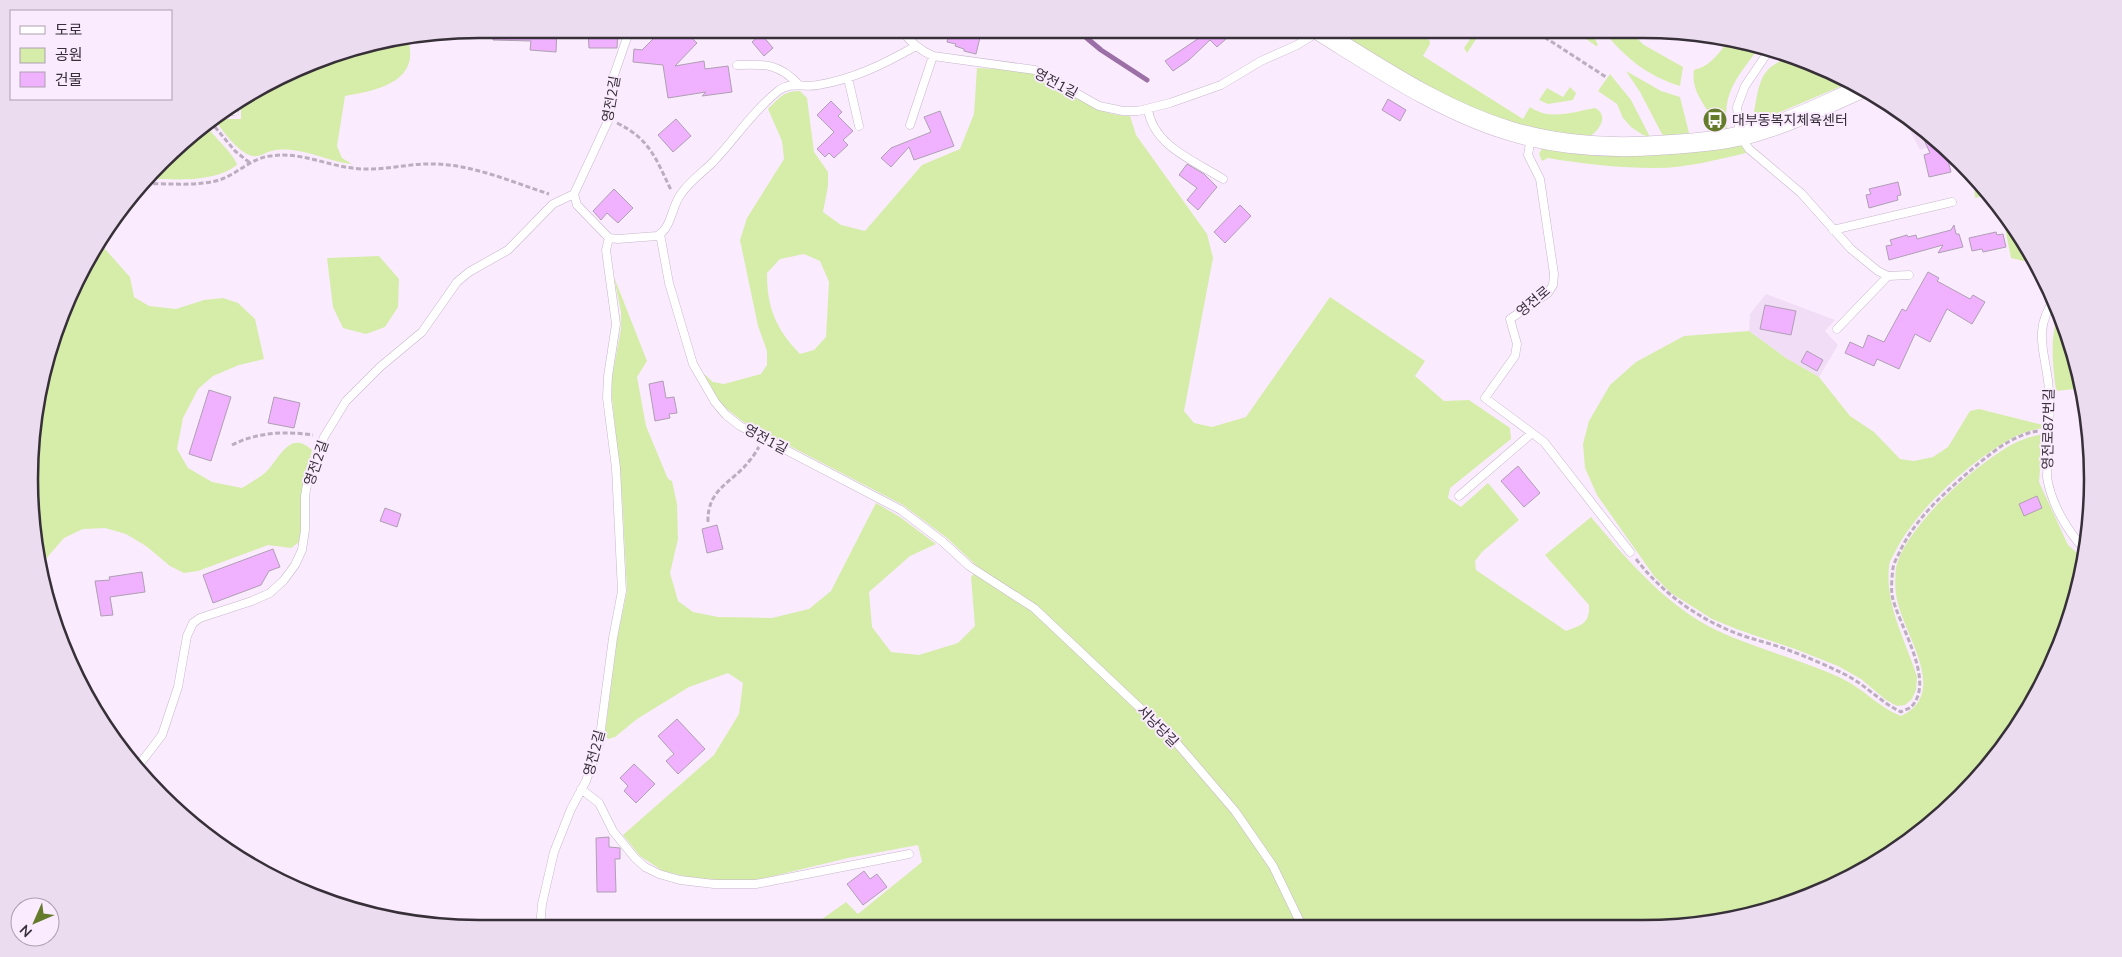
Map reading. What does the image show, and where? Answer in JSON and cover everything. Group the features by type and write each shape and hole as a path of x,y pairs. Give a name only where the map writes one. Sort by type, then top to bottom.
{"street":[{"path":"1331,38 1424,94 1484,122 1530,137 1587,145 1650,146 1685,144 1740,136 1784,122 1854,92"}],"lane":[{"name":"영전2길","path":"141,762 155,747 169,718 178,687 187,636 193,623 200,618 252,602 270,593 295,565 302,550 305,530 305,496 308,479 324,437 334,417 346,401 380,367 422,332 457,282 469,272 508,250 553,204 574,194 609,119 613,78 627,38"},
{"name":"영전1길","path":"909,38 916,46 933,56 1035,70 1099,106 1123,111 1148,109 1221,85 1261,61 1297,45 1307,38"},
{"path":"574,194 577,205 610,238 638,238 660,234 669,221 680,194 713,162 777,92 791,84 818,85 848,78 873,69 916,46"},
{"path":"1766,55 1740,96 1738,107 1740,136 1749,149 1801,192 1851,249 1878,272 1888,276 1910,275"},
{"path":"910,125 933,56"},
{"path":"737,65 775,66 783,70 799,85"},
{"path":"848,78 859,126"},
{"path":"1148,109 1154,126 1166,142 1223,178"},
{"name":"영전로","path":"1530,137 1528,155 1540,179 1554,274 1553,285 1548,292 1510,319 1517,344 1515,356 1485,398 1532,433 1553,452 1630,552"},
{"path":"1833,230 1952,202"},
{"name":"영전1길","path":"660,234 669,283 694,364 704,386 726,415 740,426 901,510 943,542 969,566"},
{"name":"영전2길","path":"541,920 542,904 554,852 593,763 599,744 613,638 622,591 616,468 607,398 608,376 616,324 606,250 610,238"},
{"path":"1837,330 1888,276"},
{"name":"영전로87번길","path":"2050,308 2044,318 2042,333 2042,356 2049,387 2047,478 2049,490 2072,536 2080,544"},
{"path":"1459,496 1532,433"},
{"name":"서낭당길","path":"969,566 1034,608 1175,741 1235,811 1273,866 1299,920"},
{"name":"영전2길","path":"582,789 599,803 613,831 635,858 645,867 680,880 714,884 756,884 909,854"}],"path":[{"path":"1546,38 1606,77"},
{"path":"609,119 631,130 643,139 656,160 676,202"},
{"path":"214,126 235,151 250,163"},
{"path":"151,184 204,182 221,179 250,163 268,156 289,154 310,157 335,166 364,169 436,164 468,168 564,198"},
{"path":"1630,552 1650,577 1667,593 1695,614 1727,630 1784,648 1846,675 1867,688 1886,705 1901,712 1912,707 1921,679 1917,662 1892,594 1893,567 1906,538 1925,513 1978,464 2007,443 2030,432 2049,430"},
{"path":"232,446 246,438 262,434 285,432 324,437"},
{"path":"708,522 710,504 714,496 722,486 750,461 764,438"}],"shaded area":[{"path":"1908,126 1932,146 1920,150"},
{"path":"1766,294 1835,320 1825,331 1838,345 1819,377 1786,358 1749,331 1750,314"}],"green space":[{"path":"1347,38 1425,38 1430,41 1430,44 1423,56 1523,119 1530,107 1546,114 1554,115 1595,108 1602,114 1602,122 1590,136 1520,125 1475,110 1392,66"},
{"path":"1471,38 1477,38 1467,53 1464,48"},
{"path":"1585,38 1594,38 1598,45 1596,46"},
{"path":"1610,38 1637,38 1644,45 1683,67 1680,86 1646,71 1618,48"},
{"path":"408,43 410,54 408,66 402,75 382,87 345,96 337,146 342,158 352,164 289,150 274,150 260,156 251,156 239,149 218,123 224,119 241,119 241,107 283,83 337,61"},
{"path":"1725,45 1755,52 1739,75 1730,93 1727,103 1727,128 1717,130 1698,94 1695,86 1694,70 1706,65"},
{"path":"1785,61 1843,85 1759,121 1754,112 1760,83 1774,64"},
{"path":"977,68 1024,72 1039,76 1104,112 1130,116 1136,135 1207,234 1213,258 1184,411 1194,423 1212,427 1246,417 1330,297 1425,361 1415,376 1444,401 1469,400 1510,428 1511,439 1450,488 1448,498 1461,507 1488,483 1519,520 1482,552 1475,561 1476,570 1566,631 1584,623 1588,616 1589,605 1545,555 1591,517 1652,584 1687,613 1727,635 1841,678 1885,708 1901,716 1916,705 1922,692 1923,677 1919,660 1899,609 1896,594 1896,568 1902,552 1927,516 1961,482 1996,454 2026,438 2043,434 2039,482 2068,545 2078,554 2061,620 2039,674 2010,724 1975,769 1934,810 1889,845 1839,874 1812,886 1758,904 1701,916 1644,920 821,920 846,902 858,914 922,862 918,845 848,858 761,879 738,882 688,877 663,871 640,856 623,835 714,755 739,714 743,683 728,673 689,687 637,719 615,737 608,739 605,734 617,639 627,591 622,496 612,397 612,378 621,329 621,312 614,277 647,361 637,377 646,426 668,479 672,481 677,504 678,539 670,573 678,601 693,612 718,617 772,618 809,609 831,591 876,503 900,517 936,544 910,556 869,592 872,627 891,652 919,655 958,643 975,626 971,577 979,568 947,538 903,505 742,421 721,404 703,373 713,382 724,384 761,374 767,365 767,351 758,326 740,240 747,218 784,159 782,141 768,109 775,102 785,94 794,91 800,91 807,98 814,152 828,172 828,186 823,212 841,225 865,231 922,165 960,149 974,114","holes":["804,254 820,261 829,282 826,337 814,350 800,354 785,336 774,317 767,286 767,273 780,259"]},
{"path":"1626,71 1661,91 1680,97 1689,133 1663,136 1640,92"},
{"path":"1610,74 1631,100 1650,137 1631,127 1623,118 1617,104 1598,91"},
{"path":"1570,87 1576,93 1573,100 1548,104 1539,100 1547,88 1563,97"},
{"path":"209,130 232,156 237,165 217,175 184,179 156,179 188,147"},
{"path":"1740,143 1746,153 1667,168 1588,164 1548,158 1542,161 1539,154 1542,148"},
{"path":"1974,187 1982,196 1975,198"},
{"path":"2003,224 2026,260 2024,261 2011,258"},
{"path":"104,247 130,277 134,297 149,306 176,309 204,300 223,298 238,303 255,319 264,359 239,365 213,376 198,389 183,418 177,449 188,468 212,482 242,488 266,472 280,454 291,444 304,444 312,450 301,495 299,542 291,548 268,545 198,571 184,573 170,566 146,546 126,534 105,528 83,529 64,538 45,560 38,507 38,450 41,421 46,392 61,337 83,283"},
{"path":"379,256 399,279 398,307 385,327 366,334 343,328 333,307 327,258"},
{"path":"2056,323 2075,389 2056,391 2053,349"},
{"path":"1749,331 1786,358 1819,377 1850,416 1874,432 1900,459 1914,461 1933,457 1948,447 1970,411 1979,409 2043,425 2043,428 2015,436 1960,475 1917,519 1905,534 1892,558 1889,567 1890,596 1897,623 1917,677 1916,690 1912,699 1905,705 1897,706 1886,700 1861,679 1838,666 1712,619 1671,593 1654,576 1597,495 1585,468 1583,444 1589,421 1610,385 1636,362 1684,336"}],"building":[{"path":"493,38 557,38 556,52 530,50 531,41 493,40"},
{"path":"588,38 618,38 617,48 589,48"},
{"path":"654,38 692,38 697,43 675,66 704,61 705,69 728,66 732,92 702,96 706,92 668,98 663,65 633,62 634,49 642,50"},
{"path":"756,38 764,38 773,48 764,56 752,42"},
{"path":"948,38 980,38 976,54 964,51 964,49 955,46 956,44 947,42"},
{"path":"1199,38 1227,38 1217,47 1210,40 1189,60 1173,71 1165,61"},
{"path":"1388,99 1406,110 1400,121 1382,110"},
{"path":"831,101 842,112 838,116 853,131 843,140 848,145 834,158 829,153 825,157 817,149 834,132 817,115"},
{"path":"940,111 954,146 914,160 909,147 891,167 881,158 891,148 931,132 924,117"},
{"path":"676,119 691,136 673,152 658,135"},
{"path":"1923,138 1948,160 1951,172 1929,177 1924,155 1930,153"},
{"path":"1187,164 1204,174 1217,187 1198,210 1187,200 1197,188 1179,175"},
{"path":"1898,182 1901,195 1897,196 1898,200 1869,208 1866,195 1871,194 1869,189"},
{"path":"614,189 633,208 618,223 607,213 601,220 593,211"},
{"path":"1240,205 1251,216 1225,243 1214,232"},
{"path":"1954,225 1956,234 1959,234 1963,247 1938,253 1943,245 1889,260 1886,246 1892,245 1890,240 1907,235 1908,237 1916,235 1917,239 1951,230"},
{"path":"1996,232 1997,235 2003,234 2006,247 1983,252 1982,249 1972,251 1969,238"},
{"path":"1928,272 1939,278 1937,281 1970,299 1973,295 1985,302 1972,324 1947,309 1930,342 1915,334 1899,369 1877,359 1874,366 1845,353 1850,342 1863,348 1868,335 1884,342 1902,309 1906,311"},
{"path":"1765,305 1796,311 1791,335 1760,329"},
{"path":"1807,351 1823,360 1817,371 1801,362"},
{"path":"663,381 666,398 674,397 677,413 669,414 670,418 655,421 649,384"},
{"path":"209,390 231,397 211,461 189,454"},
{"path":"274,397 300,403 294,428 268,423"},
{"path":"1518,466 1540,493 1524,507 1501,481"},
{"path":"2037,496 2042,508 2024,516 2019,504"},
{"path":"385,508 401,514 397,527 380,521"},
{"path":"717,525 723,549 707,553 702,529"},
{"path":"273,549 280,567 269,571 261,585 213,603 203,575"},
{"path":"142,572 145,592 110,597 113,615 101,616 95,581 110,580 109,577"},
{"path":"677,719 705,749 678,774 666,761 674,754 658,736"},
{"path":"634,764 655,784 636,803 624,791 628,786 620,778"},
{"path":"609,837 609,847 620,848 620,859 615,859 616,892 597,892 596,838"},
{"path":"864,871 870,879 877,874 887,887 863,905 847,884"}],"waterway":[{"path":"1087,38 1101,50 1147,80"}],"place":[{"name":"대부동복지체육센터","path":"1715,120"}]}
